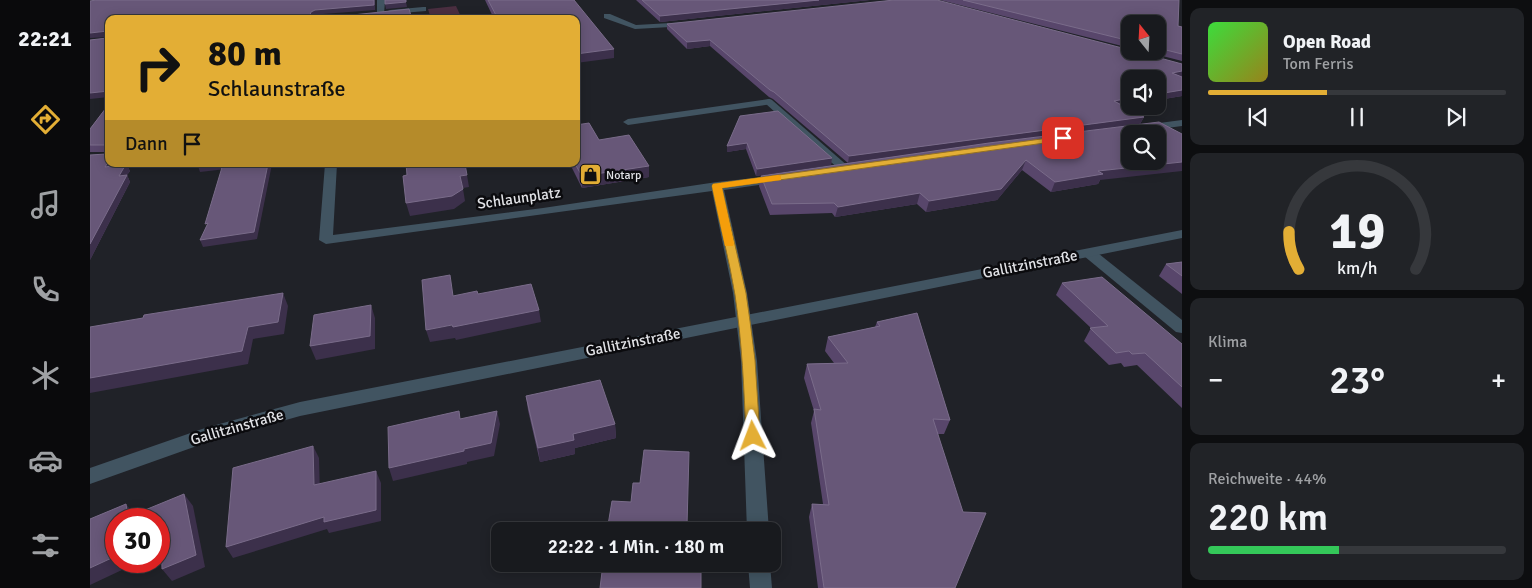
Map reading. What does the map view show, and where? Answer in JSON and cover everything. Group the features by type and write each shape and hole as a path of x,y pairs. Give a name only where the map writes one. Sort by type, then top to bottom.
{"street":[{"path":"381,0 377,13 423,9"},
{"path":"607,16 635,27 701,23"},
{"path":"628,122 769,102 850,168 825,172"},
{"path":"1162,125 1182,122"},
{"name":"Schlaunplatz","path":"331,167 326,240 543,212 786,177"},
{"path":"716,186 740,293 749,360 758,522"},
{"name":"Gallitzinstraße","path":"90,476 205,435 300,409 1182,234"},
{"path":"1089,253 1182,328"},
{"path":"760,572 761,588"}],"shaded area":[{"path":"456,6 460,15 430,15 428,9"}],"building":[{"path":"374,0 374,5 315,10 310,15 105,15 105,31 90,33 90,1"},
{"path":"385,0 406,0 406,2 385,4"},
{"path":"488,0 574,0 614,49 580,53 580,15 496,15"},
{"path":"642,0 819,0 660,16"},
{"path":"894,0 937,0 1121,48 1121,60 1166,60 1182,64 1182,71 1172,73 1182,77 1182,90 1166,93 1166,70 1121,70 1121,100 1114,101 1121,105 1121,115 1140,115 1144,117 849,156 710,40 687,42 667,24"},
{"path":"963,0 1179,0 1178,26 1182,27 1182,54 1166,50 1166,15 1121,15 1121,39"},
{"path":"409,9 411,15 352,15"},
{"path":"105,38 105,91 90,93 90,40"},
{"path":"105,109 105,145 90,145 90,129"},
{"path":"778,111 832,158 757,169 747,143 727,146 740,116"},
{"path":"1159,122 1165,125 1135,125"},
{"path":"589,123 599,140 629,135 649,166 582,176 577,167 580,167 580,124"},
{"path":"1166,126 1182,134 1182,162 1166,164"},
{"path":"1121,127 1121,169 1098,171 1103,174 1055,182 1026,160 1001,189 929,201 920,193 838,207 834,203 772,204 761,176 989,143"},
{"path":"105,154 105,167 124,167 119,176 127,175 90,244 90,155"},
{"path":"222,167 267,167 254,232 200,240 208,223 205,224"},
{"path":"406,167 466,167 467,175 460,176 463,189 452,196 406,203 403,176 407,175"},
{"path":"1182,262 1182,276 1166,264"},
{"path":"450,275 453,296 477,291 478,294 531,284 539,310 453,327 452,325 426,330 422,280"},
{"path":"1102,277 1182,344 1182,387 1145,353 1132,354 1129,351 1116,353 1090,328 1108,326 1062,283"},
{"path":"283,293 278,322 248,327 242,351 90,378 90,327 143,318 144,315"},
{"path":"371,305 370,336 310,346 314,315"},
{"path":"917,313 950,420 933,419 963,512 986,513 955,588 824,588 812,504 829,505 814,409 821,410 807,364 848,363 828,337 880,326 877,322"},
{"path":"600,380 615,424 573,434 574,440 538,448 526,396"},
{"path":"459,411 460,419 497,411 491,443 389,468 388,427"},
{"path":"313,446 314,485 376,471 376,510 324,522 324,517 226,547 233,468"},
{"path":"644,450 689,452 687,522 608,522 612,501 631,502 633,483 640,483"},
{"path":"184,494 196,555 170,566 170,508 150,508"},
{"path":"126,504 127,508 116,508"},
{"path":"105,513 105,561 90,568 90,519"},
{"path":"602,572 701,572 701,588 600,588"}],"slow traffic":[{"path":"729,244 716,186 778,178"}],"place":[{"name":"Notarp","path":"590,175"}],"route":[{"path":"753,436 749,360 740,293 716,186 1063,138"}]}
